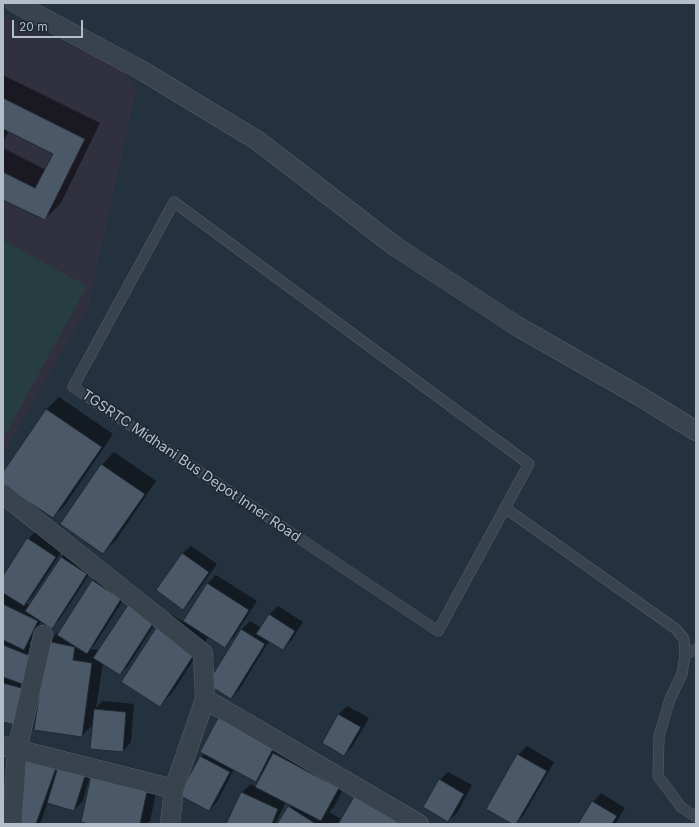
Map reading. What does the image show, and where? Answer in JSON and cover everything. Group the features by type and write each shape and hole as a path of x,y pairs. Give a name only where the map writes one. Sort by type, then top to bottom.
{"street":[{"path":"15,3 141,70 258,141 396,247 517,326 696,431"},
{"path":"3,494 203,653 205,699 174,789 170,824"},
{"path":"12,824 10,748 43,635"},
{"path":"205,699 419,824"},
{"path":"10,748 174,789"}],"lane":[{"name":"TGSRTC Midhani Bus Depot Inner Road","path":"174,202 529,464 505,508 438,631 73,388 174,202"},
{"path":"505,508 676,629 684,639 685,654 682,674 670,700 659,736 658,776 681,807 696,816"},
{"path":"685,654 696,649"}],"shaded area":[{"path":"3,16 121,68 137,89 88,308 3,455"}],"green space":[{"path":"5,241 87,286 3,439 3,244"}],"building":[{"path":"3,98 85,139 45,220 3,200 3,172 35,188 53,154 3,129"},
{"path":"46,409 102,447 53,518 3,485 3,472"},
{"path":"101,464 145,494 103,554 60,524"},
{"path":"27,538 56,557 24,606 3,593 3,576"},
{"path":"182,553 209,572 183,610 156,590"},
{"path":"61,557 87,574 52,629 25,611"},
{"path":"92,580 121,599 87,654 57,635"},
{"path":"207,583 249,610 225,648 183,621"},
{"path":"3,604 38,621 24,650 3,640"},
{"path":"128,605 154,622 120,675 93,658"},
{"path":"269,614 295,631 283,650 256,634"},
{"path":"158,625 197,650 160,707 121,682"},
{"path":"241,629 265,644 231,699 207,684"},
{"path":"47,641 75,647 73,660 92,663 82,737 34,730"},
{"path":"3,645 33,657 22,684 3,677"},
{"path":"3,683 29,690 19,726 3,722"},
{"path":"94,709 126,712 123,752 90,749"},
{"path":"338,714 361,727 344,756 322,743"},
{"path":"218,718 274,747 256,782 200,752"},
{"path":"273,753 339,788 321,821 255,787"},
{"path":"23,754 56,768 36,824 15,824"},
{"path":"517,754 547,771 516,824 512,824 486,809"},
{"path":"200,756 230,772 209,811 179,795"},
{"path":"58,767 85,776 74,811 47,803"},
{"path":"91,775 148,787 140,824 89,824 81,822"},
{"path":"439,779 464,794 448,822 423,807"},
{"path":"241,792 278,809 272,824 226,824"},
{"path":"355,795 398,820 396,824 338,824"},
{"path":"592,801 617,816 612,824 578,824"},
{"path":"288,806 316,824 277,824"}]}
